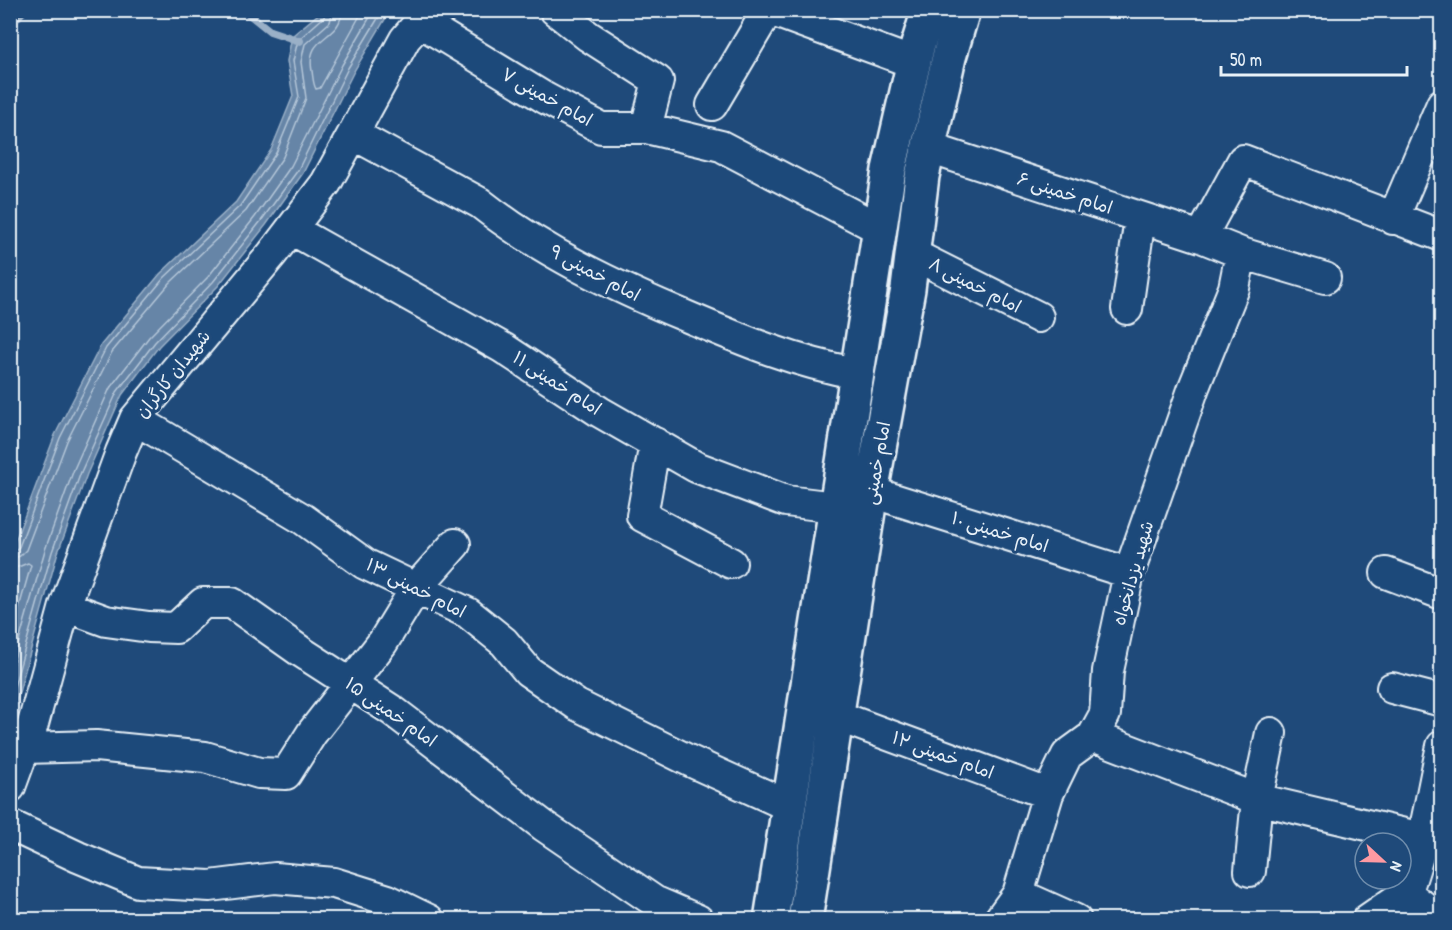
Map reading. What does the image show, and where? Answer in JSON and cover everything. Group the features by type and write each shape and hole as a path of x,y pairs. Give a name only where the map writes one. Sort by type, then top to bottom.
{"main road":[{"name":"امام خمینی","path":"771,920 889,170 929,10"},
{"name":"امام خمینی","path":"805,920 871,492 908,289 922,176 949,57 963,10"},
{"path":"870,285 908,289"}],"street":[{"path":"555,10 588,36 658,81 646,128"},
{"path":"712,105 769,10 914,63"},
{"name":"امام خمینی ۷","path":"425,16 545,98 601,128 646,128 721,146 880,229"},
{"name":"شهیدان کارگران","path":"10,787 25,748 65,606 135,419 291,230 326,183 405,39 425,16"},
{"path":"1394,219 1442,104"},
{"name":"امام خمینی ۹","path":"352,134 480,203 499,218 560,255 628,292 714,329 786,356 856,373"},
{"name":"امام خمینی ۶","path":"929,148 1201,237"},
{"path":"1325,278 1241,253 1201,237 1243,160 1442,236"},
{"path":"1127,309 1140,218"},
{"name":"امام خمینی ۱۱","path":"291,230 503,348 600,412 696,467 786,501 835,507"},
{"name":"شهید یزدانخواه","path":"1093,736 1105,714 1108,672 1129,573 1194,387 1234,288 1241,253"},
{"name":"امام خمینی ۸","path":"912,254 1038,316"},
{"name":"امام خمینی ۱۳","path":"135,419 303,519 365,564 468,613 504,642 528,670 576,705 789,806"},
{"path":"655,443 642,516 731,563"},
{"name":"امام خمینی ۱۰","path":"871,492 1129,573"},
{"path":"25,748 96,746 205,757 259,773 286,774 312,733 383,642 416,588 455,544"},
{"path":"1386,573 1442,594"},
{"name":"امام خمینی ۱۵","path":"65,606 106,621 176,628 203,603 232,603 393,711 544,826 654,902 698,920"},
{"path":"1392,688 1442,701"},
{"name":"امام خمینی ۱۲","path":"837,716 1048,794"},
{"path":"1250,871 1257,799 1271,733"},
{"path":"999,920 1018,894 1048,794 1067,754 1093,736 1257,799 1422,838"},
{"path":"1367,920 1406,893 1413,876 1437,790 1442,746"},
{"path":"10,825 138,882 210,886 275,878 334,883 388,900 422,916"},
{"path":"1406,893 1441,920"},
{"path":"1018,894 1076,920"}],"water":[{"path":"322,11 390,11 354,71 303,173 218,286 159,346 122,395 87,474 57,555 11,721 11,552 55,435 101,345 160,274 236,202 271,150 293,96 287,61 292,36"}],"waterway":[{"path":"10,25 24,10"},
{"path":"244,10 270,31 300,41"}]}
